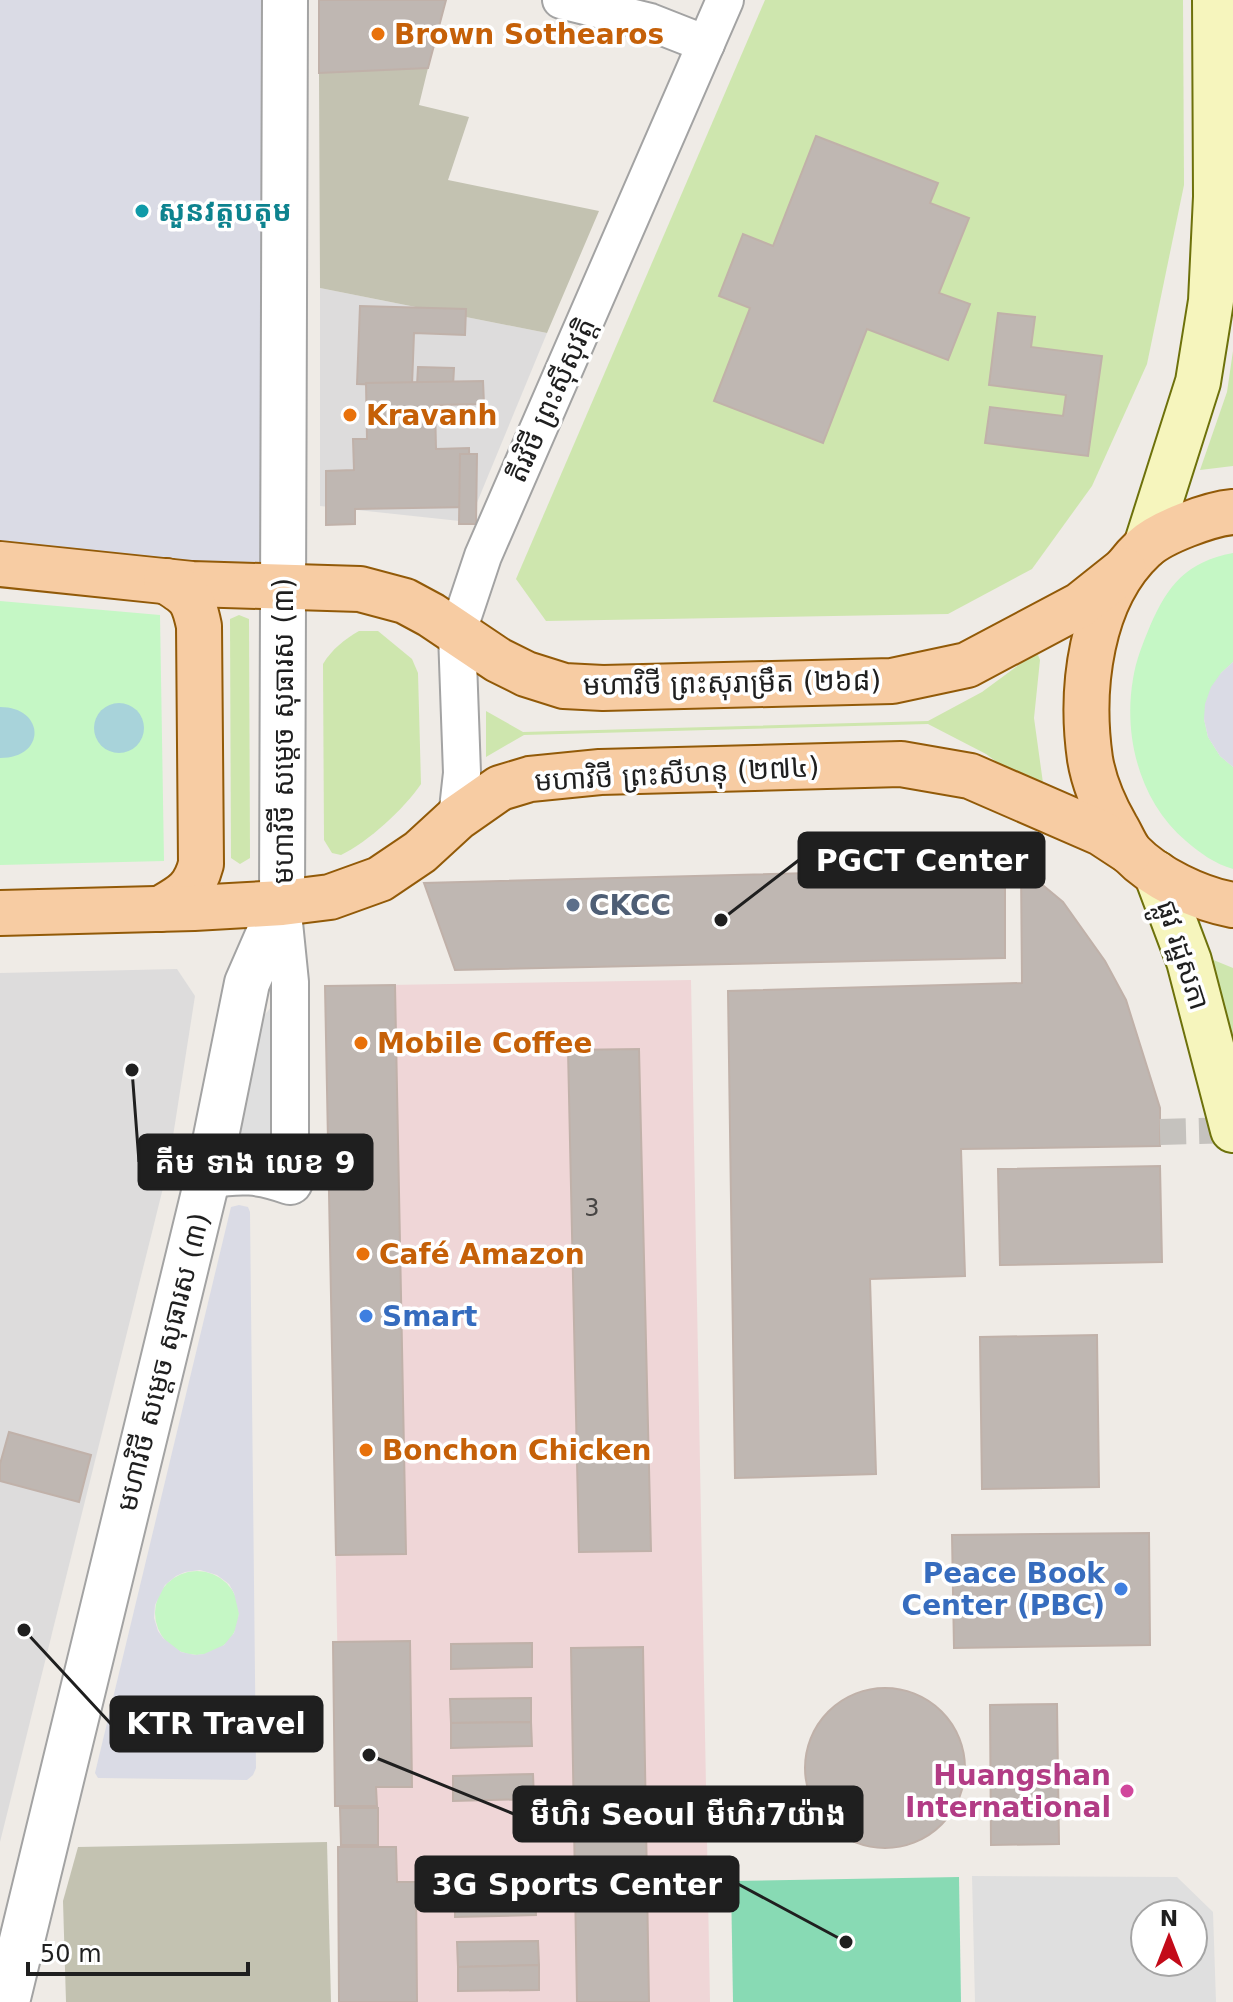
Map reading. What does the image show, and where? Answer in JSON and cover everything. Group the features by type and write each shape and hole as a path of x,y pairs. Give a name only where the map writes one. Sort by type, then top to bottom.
{"main road":[{"path":"1143,862 1104,805 1090,761 1087,683 1094,640 1104,609 1135,558 1198,382 1211,301 1216,197 1215,0"},
{"name":"មហាវិថី ព្រះសុរាម្រឹត (២៦៨)","path":"0,564 192,584 360,589 405,601 498,660 526,674 564,686 892,681 967,665 1080,605 1135,558 1180,527 1233,512"},
{"path":"160,909 188,893 201,864 199,626 195,606 186,593 166,581"},
{"name":"មហាវិថី ព្រះសីហនុ (២៧៤)","path":"0,913 160,909 282,903 330,897 380,879 420,852 457,818 500,788 530,779 600,772 901,764 970,776 1101,833 1190,892 1233,905"},
{"name":"ផ្លូវ រដ្ឋសភា","path":"1143,862 1189,961 1233,1130"}],"street":[{"name":"មហាវិថី សម្តេច សុធារស (៣)","path":"7,1980 208,1176 247,983 282,903 285,0"},
{"path":"561,0 650,22 706,44"},
{"name":"តីរវិថី ព្រះស៊ីសុវត្តិ","path":"457,818 462,773 457,634 483,556 725,0"},
{"path":"208,1176 250,1171 290,1182 290,982 282,903"}],"shaded area":[{"name":"សួនវត្តបតុម","path":"0,0 285,0 283,586 0,564"},
{"path":"428,68 419,105 469,117 448,180 599,211 547,333 320,288 319,73"},
{"path":"320,288 547,333 469,522 320,506"},
{"path":"1233,662 1233,767 1220,756 1208,737 1204,719 1211,687"},
{"path":"177,969 195,996 168,1168 0,1842 0,973"},
{"path":"691,980 710,2002 344,2002 325,986"},
{"path":"290,982 290,1182 230,1172 232,1058"},
{"path":"231,1207 248,1207 250,1212 256,1768 247,1780 98,1778 95,1773","holes":["200,1570 217,1575 229,1584 234,1593 239,1614 234,1633 224,1645 204,1654 181,1652 158,1631 154,1618 155,1605 165,1585 176,1576"]},
{"path":"327,1842 331,2002 66,2002 63,1901 78,1847"},
{"path":"972,1876 1177,1877 1199,1898 1129,1898 1129,1978 1209,1978 1209,1908 1213,1912 1216,2002 975,2002"}],"green space":[{"path":"765,0 1183,0 1184,185 1147,364 1092,486 1032,569 948,614 546,621 516,579"},
{"path":"1233,351 1233,466 1200,470 1227,392"},
{"path":"1233,553 1233,662 1221,673 1204,719 1208,737 1220,756 1233,767 1233,869 1202,854 1170,825 1157,807 1138,767 1133,745 1131,701 1134,672 1142,645 1172,587 1203,562"},
{"path":"0,601 160,615 164,861 0,865"},
{"path":"239,615 249,619 250,858 240,864 231,858 230,619"},
{"path":"359,631 378,631 412,659 418,673 421,784 385,824 341,855 332,853 324,840 323,664 339,645"},
{"path":"1038,655 1034,718 1042,790 1033,789 986,754 928,724 524,735 486,757 486,711 523,732 928,721 982,692 1031,656"},
{"path":"1211,959 1233,968 1233,1035 1207,964"},
{"path":"197,1571 213,1574 227,1583 236,1597 239,1613 236,1629 227,1643 213,1652 197,1655 181,1652 167,1643 158,1629 155,1613 158,1597 167,1583 181,1574"},
{"path":"959,1877 961,2002 733,2002 731,1881"}],"water":[{"path":"119,703 136,711 144,728 136,745 119,753 102,745 94,728 102,711"},
{"path":"0,707 15,709 32,723 33,742 15,756 0,758"}],"building":[{"name":"Brown Sothearos","path":"319,0 446,0 428,68 319,73"},
{"path":"816,136 938,183 930,203 969,218 939,293 970,304 948,360 867,329 823,443 714,401 750,308 719,296 743,234 773,246"},
{"path":"360,306 466,309 465,335 414,333 412,386 357,384"},
{"path":"998,313 1035,317 1031,347 1102,356 1088,456 985,443 990,407 1063,416 1066,395 989,385"},
{"path":"418,367 454,368 453,386 417,385"},
{"path":"483,381 484,404 435,405 436,449 469,448 470,507 355,509 355,524 326,525 326,471 354,470 353,439 367,439 366,383"},
{"path":"460,454 477,454 476,524 459,524"},
{"path":"1021,867 1063,902 1105,961 1126,1000 1160,1108 1160,1146 961,1149 965,1276 870,1279 876,1474 735,1478 728,991 1022,983"},
{"path":"1005,868 1005,958 455,970 424,883"},
{"path":"395,985 406,1554 336,1555 325,986"},
{"path":"639,1049 651,1551 579,1552 568,1050"},
{"path":"1160,1166 1162,1262 1000,1265 998,1169"},
{"path":"1097,1335 1099,1487 982,1489 980,1337"},
{"path":"9,1432 91,1455 79,1502 0,1481 0,1464"},
{"path":"1149,1533 1150,1645 954,1648 952,1535"},
{"path":"410,1641 412,1787 376,1787 377,1806 335,1806 333,1642"},
{"path":"532,1643 532,1667 451,1669 451,1644"},
{"path":"643,1647 649,2002 577,2002 571,1648"},
{"path":"885,1688 916,1694 942,1711 959,1737 965,1768 959,1799 942,1825 916,1842 885,1848 854,1842 828,1825 811,1799 805,1768 811,1737 828,1711 854,1694"},
{"path":"531,1698 531,1722 451,1723 450,1699"},
{"path":"1057,1704 1059,1844 991,1845 990,1705"},
{"path":"531,1722 532,1746 451,1748 451,1723"},
{"path":"533,1774 534,1799 453,1801 453,1776"},
{"path":"340,1808 378,1808 378,1845 341,1845"},
{"path":"338,1847 396,1847 397,1882 416,1882 417,2002 339,2002"},
{"path":"535,1891 536,1915 455,1917 455,1893"},
{"path":"538,1941 539,1965 458,1967 457,1942"},
{"path":"539,1965 539,1990 458,1991 458,1967"}],"tunnel":[{"path":"1160,1132 1233,1130"}],"place":[{"name":"Brown Sothearos","path":"378,34"},
{"name":"សួនវត្តបតុម","path":"142,211"},
{"name":"Kravanh","path":"350,415"},
{"name":"CKCC","path":"573,905"},
{"name":"PGCT Center","path":"721,920"},
{"name":"Mobile Coffee","path":"361,1043"},
{"name":"គីម ទាង លេខ 9","path":"132,1070"},
{"name":"Café Amazon","path":"363,1254"},
{"name":"Smart","path":"366,1316"},
{"name":"Bonchon Chicken","path":"366,1450"},
{"name":"Peace Book Center (PBC)","path":"1121,1589"},
{"name":"KTR Travel","path":"24,1630"},
{"name":"មីហិរ Seoul មីហិរ7យ៉ាង","path":"369,1755"},
{"name":"Huangshan International","path":"1127,1791"},
{"name":"3G Sports Center","path":"846,1942"}]}
